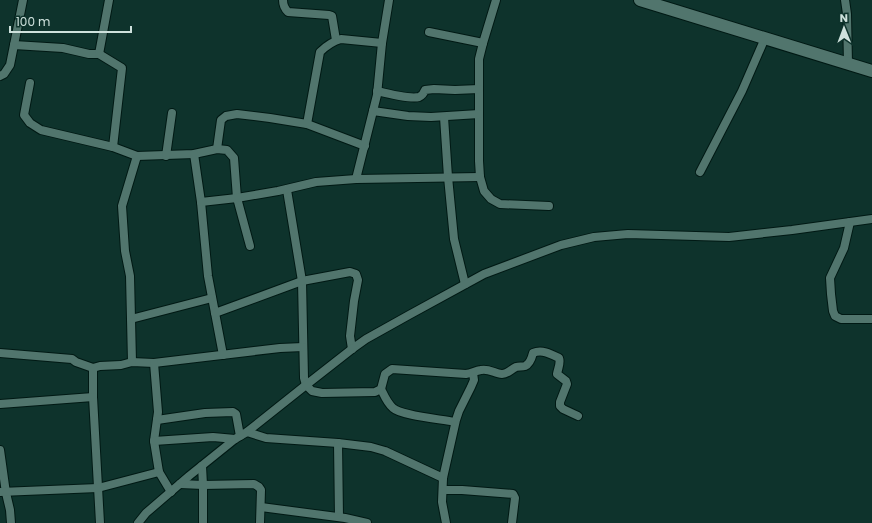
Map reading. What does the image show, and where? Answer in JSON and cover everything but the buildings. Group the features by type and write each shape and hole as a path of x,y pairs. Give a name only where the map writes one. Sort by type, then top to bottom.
{"main road":[{"path":"640,0 872,71"}],"street":[{"path":"0,76 4,74 10,65 23,0"},
{"path":"99,54 109,0"},
{"path":"283,0 284,9 288,12 332,16 336,40"},
{"path":"356,179 377,91 382,43 389,0"},
{"path":"496,0 479,59 480,177 484,191 491,199 500,204 549,206"},
{"path":"845,0 847,14 848,64"},
{"path":"429,32 483,43"},
{"path":"700,172 742,91 765,38"},
{"path":"307,124 320,52 336,40 341,39 382,43"},
{"path":"14,45 63,48 89,54 99,54 122,68 113,147"},
{"path":"30,83 24,115 30,123 41,130 113,147 137,156 166,156 194,154 217,149 228,150 234,158 237,198 250,246"},
{"path":"377,91 418,97 425,90 479,89"},
{"path":"373,111 408,116 444,117 479,114"},
{"path":"166,156 172,113"},
{"path":"217,149 221,120 226,116 237,114 307,124 365,146"},
{"path":"444,117 454,239 465,284"},
{"path":"194,154 201,202 208,276 223,355"},
{"path":"132,362 130,276 125,252 122,206 137,156"},
{"path":"201,202 287,190 316,182 356,179 480,177"},
{"path":"287,190 302,281 304,378 306,386 312,391 322,393 375,392 381,389"},
{"path":"138,523 146,513 202,466 352,349 384,328 484,274 561,244 594,237 628,234 729,237 872,219"},
{"path":"850,222 844,248 830,278 833,311 835,316 841,319 872,319"},
{"path":"215,313 302,281 350,272 356,274 358,280 350,336 352,349"},
{"path":"131,319 212,298"},
{"path":"0,353 72,359 93,368 100,366 121,365 132,362 154,363 280,348 303,347"},
{"path":"455,422 403,413 393,408 385,398 381,389 385,374 392,369 466,374 481,370 488,370 501,374 507,373 518,366 525,366 530,362 533,353 537,351 546,352 559,358 560,362 557,374 566,380 567,384 560,402 560,406 578,416"},
{"path":"154,363 158,412 154,441 159,472 171,492"},
{"path":"93,368 93,397 100,523"},
{"path":"446,523 442,502 443,478 455,422 474,380 473,373"},
{"path":"0,404 93,397"},
{"path":"157,420 205,413 233,412 236,414 240,436"},
{"path":"154,441 240,436 338,442 371,447 385,451 443,478"},
{"path":"338,442 339,517"},
{"path":"0,450 3,493 10,510 12,523"},
{"path":"202,466 203,523"},
{"path":"3,493 98,488 159,472"},
{"path":"180,484 254,484 259,486 261,490 260,523"},
{"path":"442,490 512,494 515,498 512,523"},
{"path":"261,507 339,517 367,523"}]}
